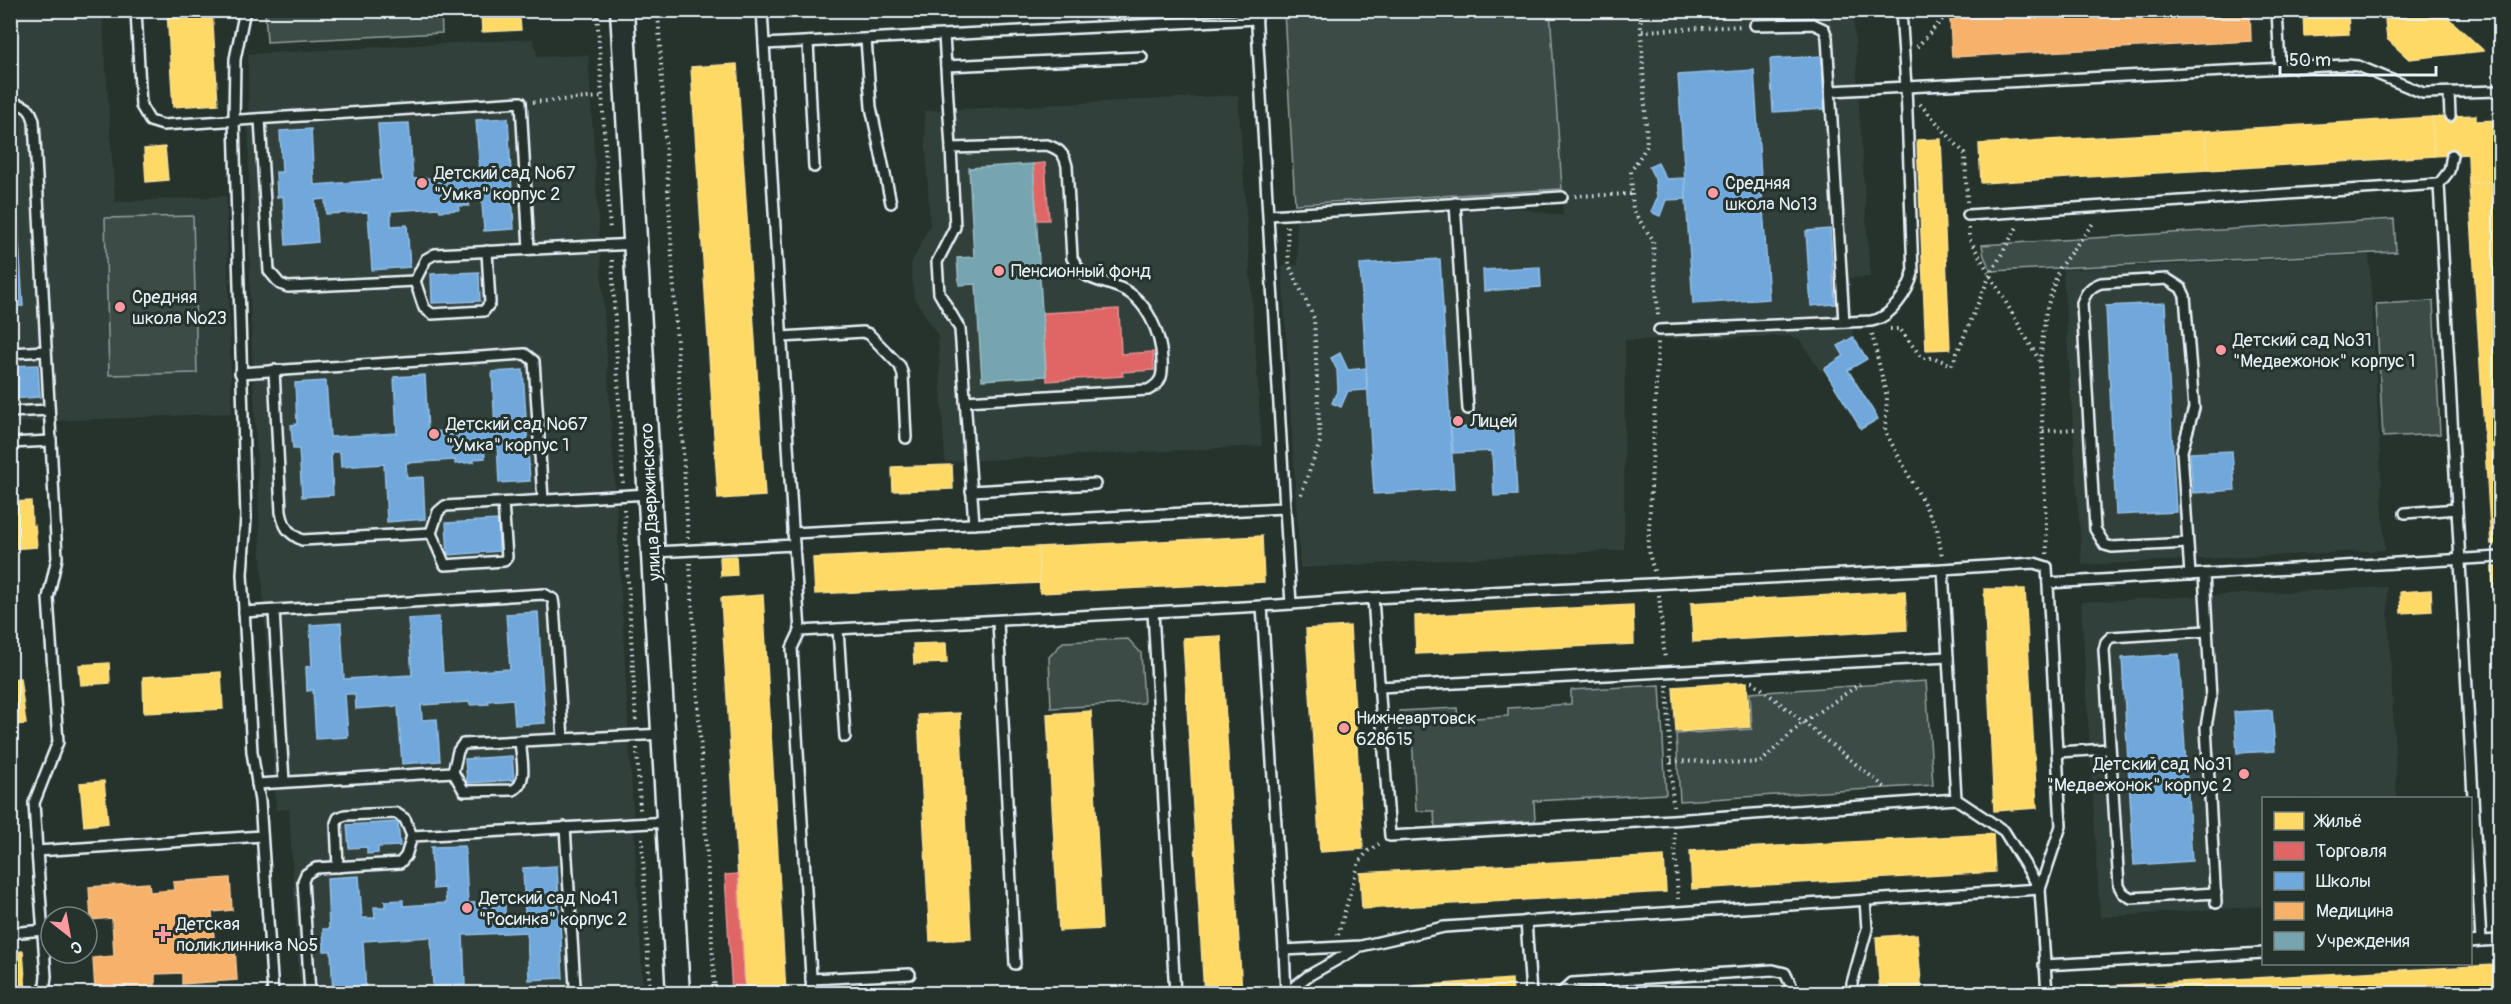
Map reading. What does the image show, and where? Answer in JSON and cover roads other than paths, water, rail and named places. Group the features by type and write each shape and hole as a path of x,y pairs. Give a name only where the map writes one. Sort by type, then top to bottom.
{"street":[{"name":"улица Дзержинского","path":"622,10 678,993"}],"lane":[{"path":"136,10 141,106 150,121 163,125 521,102 529,249"},
{"path":"245,10 235,59 234,121 246,517 242,574 252,752 262,836 273,993"},
{"path":"762,10 800,631 792,648 812,993"},
{"path":"1659,330 1844,322 1871,325 1888,315 1910,282 1913,273 1901,10"},
{"path":"2277,10 2280,67"},
{"path":"764,44 1256,15 1291,604"},
{"path":"1755,25 1813,24 1824,29 1827,37 1844,322"},
{"path":"944,35 955,227 937,262 939,293 960,328 974,524"},
{"path":"866,39 871,107 891,203"},
{"path":"808,42 814,167"},
{"path":"946,66 1142,57"},
{"path":"1831,91 2346,65 2358,66 2411,90 2423,93 2500,91"},
{"path":"2449,93 2450,116"},
{"path":"10,104 23,105 28,108 34,121 57,558 48,598 58,742 34,803 42,905"},
{"path":"260,119 269,271 274,279 288,287 415,281"},
{"path":"951,148 1047,145 1058,148 1065,157 1067,166 1072,258 1082,273 1090,279 1120,288 1137,299 1158,334 1163,374 1160,381 1148,390 965,401"},
{"path":"2452,155 2449,171 2439,184 2481,941"},
{"path":"1968,214 2439,184"},
{"path":"1269,215 1562,197"},
{"path":"1455,202 1468,409"},
{"path":"487,251 490,303 484,311 432,314 424,308 415,281 428,256 487,251 635,244"},
{"path":"2188,543 2112,547 2105,545 2099,538 2096,529 2082,303 2085,293 2091,286 2101,283 2167,279 2175,283 2186,296 2194,408 2182,451 2188,543 2190,575"},
{"path":"782,337 863,332 869,334 900,366 903,375 906,438"},
{"path":"10,353 46,351"},
{"path":"240,373 525,354 530,356 534,361 543,500"},
{"path":"274,370 281,512 283,525 289,533 302,540 431,533"},
{"path":"10,412 49,410"},
{"path":"10,443 51,441"},
{"path":"971,491 1095,484"},
{"path":"503,503 507,557 500,562 448,567 443,563 431,533 438,512 445,506 651,494"},
{"path":"793,533 1285,508"},
{"path":"2404,513 2457,509"},
{"path":"654,552 794,545"},
{"path":"2048,583 2500,557"},
{"path":"800,631 2034,563 2047,567 2061,826 2040,889 2046,993"},
{"path":"1943,569 1956,799"},
{"path":"2204,574 2211,698 2206,727 2216,903"},
{"path":"244,612 544,594 549,596 554,606 563,739"},
{"path":"1373,598 1390,836 1673,820 1956,799 2004,831 2040,889"},
{"path":"1262,606 1286,993"},
{"path":"274,611 284,782"},
{"path":"1153,612 1175,993"},
{"path":"998,621 1015,964"},
{"path":"838,629 845,736"},
{"path":"2207,631 2120,635 2111,637 2106,642 2104,650 2117,878 2123,893 2131,898 2216,893"},
{"path":"1379,687 1948,657"},
{"path":"520,741 522,780 518,788 468,793 460,788 453,772 458,751 463,744 520,741 664,734"},
{"path":"2057,752 2109,749"},
{"path":"257,784 453,772"},
{"path":"310,993 303,881 309,871 400,863 406,856 412,836 405,819 396,813 345,815 338,818 336,823 338,867"},
{"path":"412,836 669,822"},
{"path":"566,827 575,986 572,993"},
{"path":"37,851 262,836"},
{"path":"1284,950 1361,946 1444,927 2040,889"},
{"path":"1852,993 1852,982 1867,929 1865,900"},
{"path":"1526,921 1531,993"},
{"path":"10,933 39,930"},
{"path":"2472,942 2500,940"},
{"path":"1286,993 1332,961 1361,946"},
{"path":"2044,964 2262,953"},
{"path":"44,993 46,965"},
{"path":"1560,993 1572,983 1773,970 1785,973 1792,993"},
{"path":"812,979 910,974"}],"place":[{"name":"Детский сад №67 \"Умка\" корпус 2","path":"422,183"},
{"name":"Средняя школа №13","path":"1713,193"},
{"name":"Пенсионный фонд","path":"999,271"},
{"name":"Средняя школа №23","path":"120,307"},
{"name":"Детский сад №31 \"Медвежонок\" корпус 1","path":"2221,350"},
{"name":"Лицей","path":"1458,421"},
{"name":"Детский сад №67 \"Умка\" корпус 1","path":"434,434"},
{"name":"Нижневартовск 628615","path":"1344,728"},
{"name":"Детский сад №31 \"Медвежонок\" корпус 2","path":"2244,774"},
{"name":"Детский сад №41 \"Росинка\" корпус 2","path":"467,908"},
{"name":"Детская поликлинника №5","path":"163,934"}]}
